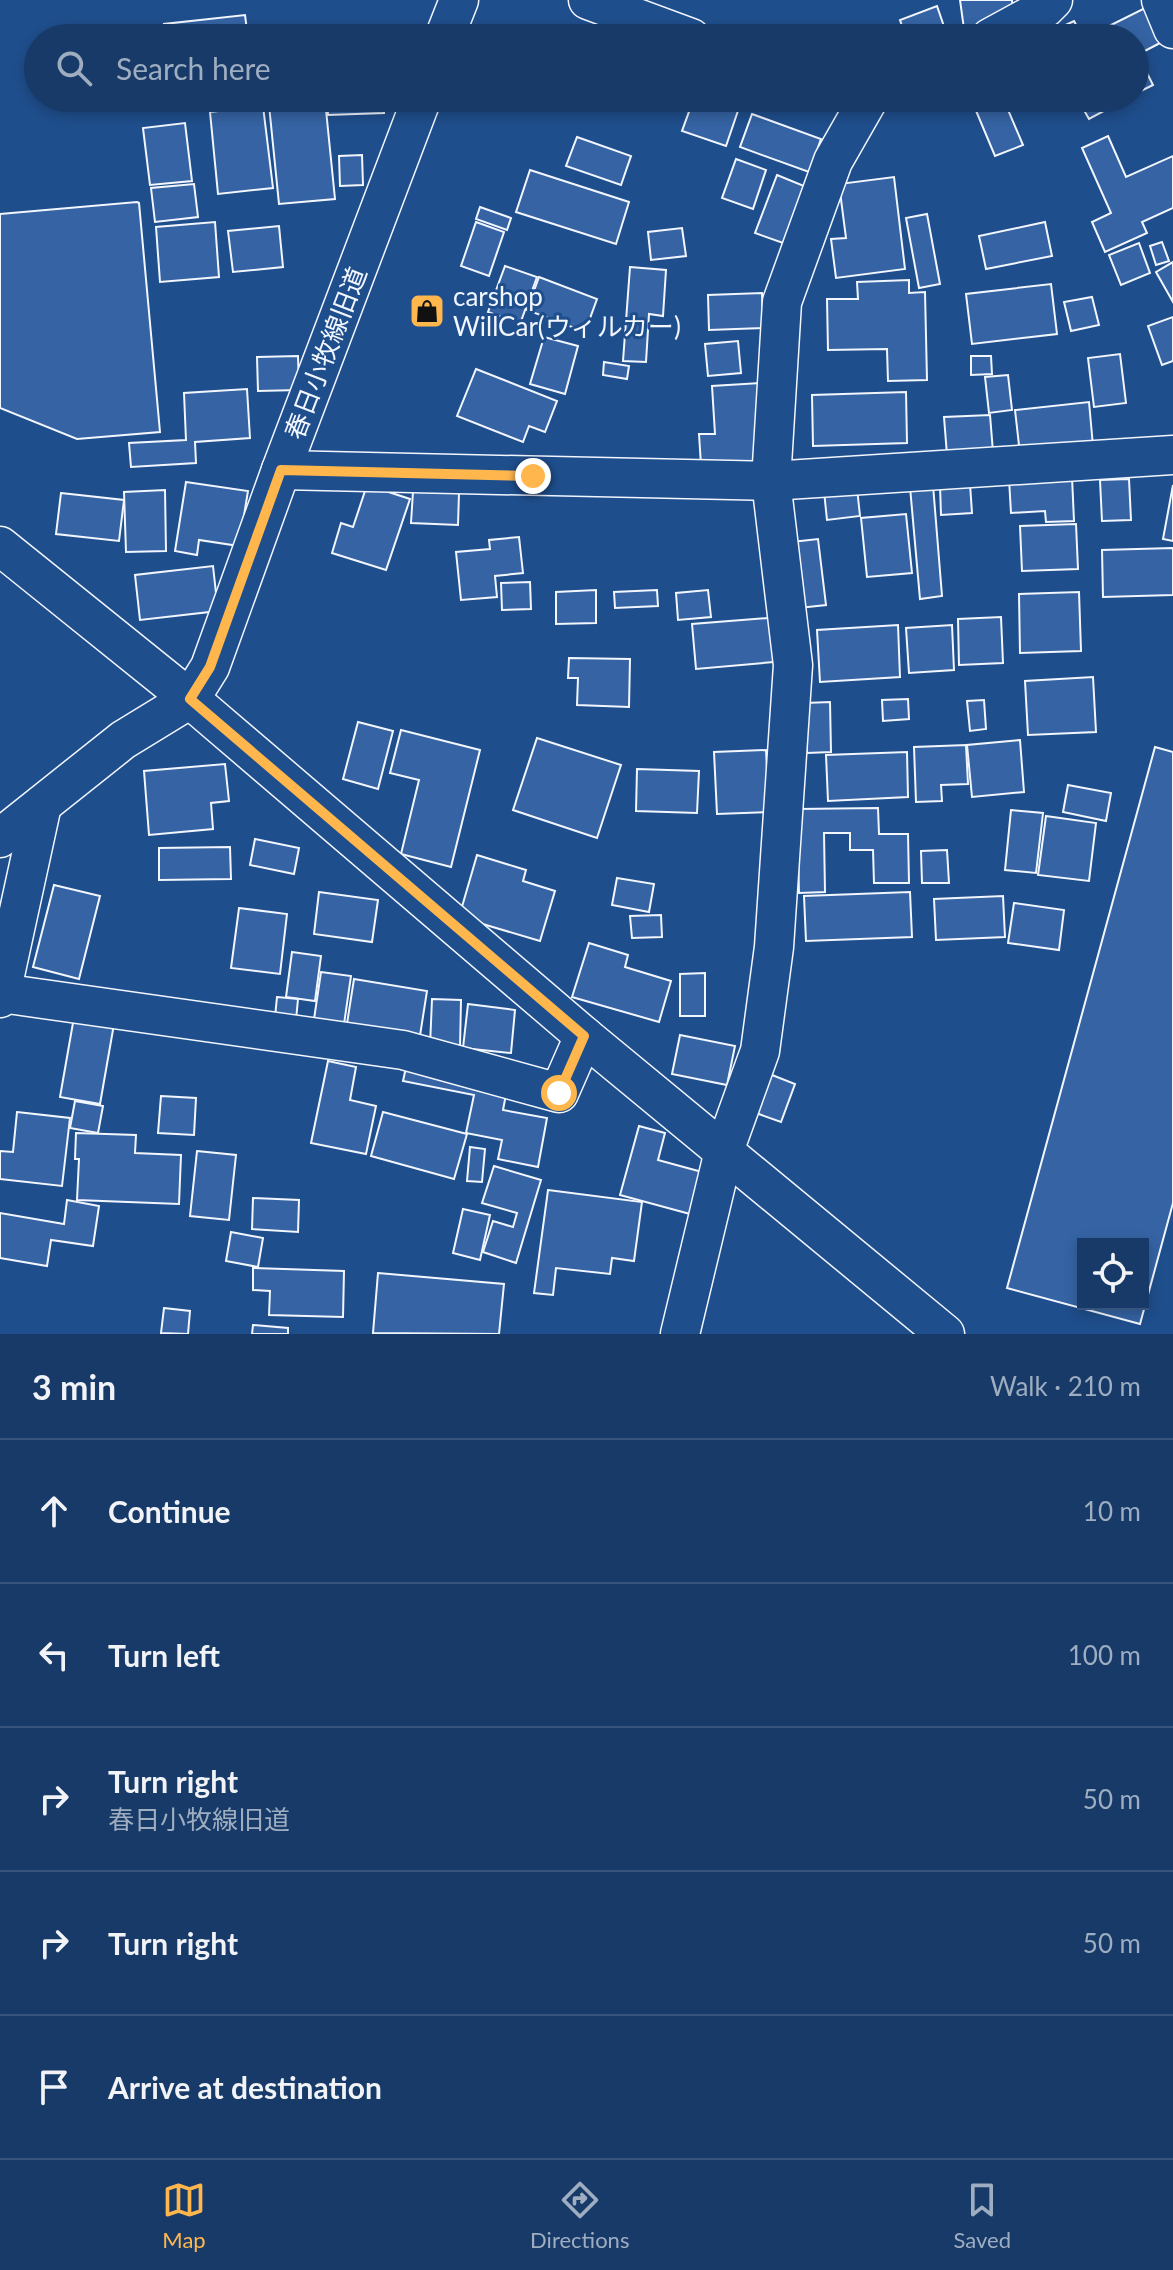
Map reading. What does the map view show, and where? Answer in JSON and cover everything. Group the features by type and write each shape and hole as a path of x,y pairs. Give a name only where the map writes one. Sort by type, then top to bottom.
{"street":[{"path":"450,24 459,0"},
{"path":"588,0 653,24"},
{"path":"1016,24 1045,8 1053,0"},
{"path":"1161,0 1173,29"},
{"name":"春日小牧線旧道","path":"0,838 123,740 190,699 210,667 417,112"},
{"path":"680,1334 724,1151 760,1051 774,947 793,665 771,481 782,302 833,161 861,112"},
{"path":"281,470 771,481 1173,455"},
{"path":"0,546 190,699 584,1036 945,1334"},
{"path":"42,805 0,996 403,1050 559,1093 584,1036"}],"building":[{"path":"960,0 1012,0 1014,22 963,24"},
{"path":"937,6 943,24 901,24 900,20"},
{"path":"1147,7 1164,41 1149,49 1149,24 1113,24"},
{"path":"245,15 246,24 164,24"},
{"path":"210,112 264,112 273,188 218,194"},
{"path":"270,112 326,112 335,199 279,204"},
{"path":"328,112 384,113 328,115"},
{"path":"689,112 738,112 726,146 682,131"},
{"path":"977,112 1009,112 1023,145 995,156"},
{"path":"1085,112 1102,112 1089,119"},
{"path":"752,114 821,139 809,172 740,147"},
{"path":"185,123 192,181 150,185 143,128"},
{"path":"1108,136 1126,177 1173,156 1173,208 1142,222 1147,233 1105,252 1092,222 1111,213 1082,148"},
{"path":"577,137 631,156 621,185 566,166"},
{"path":"362,155 363,185 340,186 339,156"},
{"path":"736,159 766,170 753,209 722,198"},
{"path":"530,170 629,202 616,244 516,212"},
{"path":"777,175 804,186 783,243 755,233"},
{"path":"894,177 905,269 836,278 831,239 846,238 839,184"},
{"path":"194,184 198,217 155,222 151,188"},
{"path":"137,202 160,432 77,439 0,408 0,214"},
{"path":"480,207 511,218 507,230 476,219"},
{"path":"927,214 940,284 919,288 906,218"},
{"path":"215,222 219,277 160,282 156,227"},
{"path":"476,222 504,232 489,276 461,266"},
{"path":"1045,222 1052,256 986,269 979,236"},
{"path":"279,226 283,267 233,272 228,231"},
{"path":"682,228 686,256 651,260 648,232"},
{"path":"1162,242 1169,261 1156,265 1150,246"},
{"path":"1139,243 1150,273 1121,285 1109,255"},
{"path":"1173,262 1173,302 1156,272"},
{"path":"505,266 537,277 520,324 488,312"},
{"path":"630,267 666,270 663,316 649,314 646,362 623,361"},
{"path":"539,277 597,299 585,332 527,310"},
{"path":"909,280 909,293 925,292 927,380 888,381 887,349 828,350 827,299 858,299 857,282"},
{"path":"1051,284 1057,334 972,344 966,294"},
{"path":"762,293 763,328 709,330 708,295"},
{"path":"1092,297 1099,325 1071,331 1064,302"},
{"path":"1173,317 1173,361 1162,365 1148,326"},
{"path":"544,337 578,346 565,394 530,384"},
{"path":"738,341 741,373 708,376 705,344"},
{"path":"1120,354 1126,403 1094,407 1088,358"},
{"path":"298,356 299,390 258,391 257,357"},
{"path":"971,356 991,356 992,374 971,375"},
{"path":"604,362 629,366 627,379 603,375"},
{"path":"476,369 557,401 545,432 529,426 523,442 457,416"},
{"path":"1008,375 1012,410 989,413 985,377"},
{"path":"760,383 764,460 701,465 699,434 715,434 712,386"},
{"path":"247,389 250,438 195,442 196,463 131,467 129,443 186,440 184,393"},
{"path":"906,392 907,443 813,446 812,395"},
{"path":"1089,402 1093,446 1020,454 1015,410"},
{"path":"990,415 993,452 947,455 944,417"},
{"path":"1072,477 1074,521 1046,522 1045,511 1011,513 1009,479"},
{"path":"1129,479 1131,520 1102,521 1100,480"},
{"path":"186,482 248,491 239,546 199,540 197,555 175,551"},
{"path":"970,484 972,513 941,515 940,485"},
{"path":"367,485 410,499 386,570 332,553 341,523 353,527"},
{"path":"933,485 942,596 920,599 910,487"},
{"path":"1173,485 1173,541 1163,539"},
{"path":"857,488 860,516 827,520 824,491"},
{"path":"165,490 166,551 126,552 124,492"},
{"path":"413,491 459,493 458,525 411,523"},
{"path":"61,493 124,500 119,541 56,534"},
{"path":"906,514 912,573 867,577 861,518"},
{"path":"1076,524 1078,569 1022,571 1020,526"},
{"path":"519,537 523,573 495,576 497,597 461,600 456,552 490,549 489,540"},
{"path":"818,539 826,605 799,608 792,542"},
{"path":"1173,548 1173,595 1103,597 1102,550"},
{"path":"213,566 218,611 140,620 135,575"},
{"path":"530,582 531,609 502,610 501,583"},
{"path":"596,590 596,623 556,624 556,592"},
{"path":"657,590 658,606 615,608 614,592"},
{"path":"708,590 711,617 678,620 676,593"},
{"path":"1079,592 1081,651 1020,653 1019,594"},
{"path":"781,617 785,661 696,669 692,624"},
{"path":"1001,617 1003,663 959,665 958,619"},
{"path":"898,625 900,677 820,682 817,630"},
{"path":"952,625 954,670 909,673 906,628"},
{"path":"569,658 630,659 629,707 577,705 578,678 568,678"},
{"path":"1093,677 1096,732 1028,735 1025,681"},
{"path":"908,699 909,719 883,721 882,700"},
{"path":"984,700 986,729 970,731 967,701"},
{"path":"830,702 831,752 807,753 805,703"},
{"path":"358,722 393,731 378,789 343,779"},
{"path":"401,730 480,750 451,867 401,854 419,780 390,773"},
{"path":"537,738 621,765 597,838 513,810"},
{"path":"1020,740 1024,792 972,797 967,745"},
{"path":"966,745 968,784 941,785 942,801 916,802 914,747"},
{"path":"1155,747 1173,752 1173,1203 1149,1291 1149,1238 1077,1238 1077,1307 1007,1288"},
{"path":"766,750 769,812 717,814 714,752"},
{"path":"907,752 908,797 828,801 826,755"},
{"path":"225,764 229,801 211,803 213,829 149,835 144,771"},
{"path":"637,769 699,771 697,813 636,811"},
{"path":"1068,785 1111,793 1106,821 1063,812"},
{"path":"878,808 879,834 908,834 909,883 874,883 873,850 850,850 850,833 824,833 825,892 799,893 797,809"},
{"path":"1011,810 1043,813 1036,873 1005,870"},
{"path":"1046,816 1096,823 1089,881 1038,875"},
{"path":"255,839 299,848 294,874 250,865"},
{"path":"230,847 231,879 159,880 159,848"},
{"path":"947,850 949,883 922,883 921,851"},
{"path":"477,855 526,870 523,881 555,891 540,941 459,917"},
{"path":"617,878 654,884 649,912 612,905"},
{"path":"54,885 100,896 79,979 33,967"},
{"path":"319,892 378,900 372,942 314,934"},
{"path":"910,892 912,937 806,941 804,896"},
{"path":"1003,896 1005,937 936,940 934,899"},
{"path":"1014,903 1064,910 1059,950 1008,943"},
{"path":"239,908 287,914 280,974 231,968"},
{"path":"661,915 662,937 632,938 630,916"},
{"path":"589,943 628,955 625,967 671,981 659,1022 572,997"},
{"path":"292,952 321,956 315,1001 286,997"},
{"path":"321,972 351,976 343,1031 313,1026"},
{"path":"705,973 705,1016 680,1016 680,974"},
{"path":"354,979 427,991 419,1042 346,1030"},
{"path":"277,997 298,999 296,1020 275,1017"},
{"path":"432,999 461,1000 460,1047 430,1046"},
{"path":"468,1004 515,1010 511,1053 463,1048"},
{"path":"74,1017 114,1024 100,1104 60,1097"},
{"path":"680,1035 735,1046 727,1085 672,1074"},
{"path":"328,1061 356,1067 350,1100 376,1106 366,1154 311,1143"},
{"path":"407,1063 508,1084 503,1110 547,1118 538,1167 498,1159 502,1140 466,1133 474,1095 403,1081"},
{"path":"767,1073 795,1084 781,1122 753,1112"},
{"path":"161,1096 196,1098 194,1135 158,1133"},
{"path":"75,1101 103,1106 98,1133 70,1128"},
{"path":"17,1112 70,1118 62,1186 0,1179 0,1151 13,1152"},
{"path":"383,1112 467,1134 454,1179 371,1156"},
{"path":"639,1126 665,1133 658,1160 702,1172 690,1214 620,1195"},
{"path":"76,1133 136,1135 135,1153 181,1155 179,1204 77,1200 79,1159 75,1159"},
{"path":"470,1147 485,1149 482,1182 467,1181"},
{"path":"197,1151 236,1155 229,1220 190,1216"},
{"path":"494,1166 541,1180 516,1263 483,1252 493,1221 513,1227 517,1213 482,1203"},
{"path":"548,1190 642,1202 634,1261 612,1258 610,1274 556,1268 553,1295 534,1293"},
{"path":"253,1198 299,1200 298,1232 252,1229"},
{"path":"67,1200 99,1206 93,1246 51,1240 47,1266 0,1258 0,1213 64,1224"},
{"path":"463,1209 490,1215 480,1260 453,1253"},
{"path":"231,1232 263,1238 258,1267 226,1261"},
{"path":"253,1268 344,1271 343,1317 269,1315 270,1291 253,1290"},
{"path":"378,1273 504,1284 499,1334 373,1333"},
{"path":"164,1308 190,1311 188,1334 161,1333"},
{"path":"1088,1310 1144,1310 1140,1324"},
{"path":"253,1325 288,1328 288,1334 252,1334"}],"place":[{"name":"carshop WillCar(ウィルカー)","path":"427,311"}],"route":[{"path":"533,476 281,470 210,667 190,699 584,1036 559,1093"}]}
